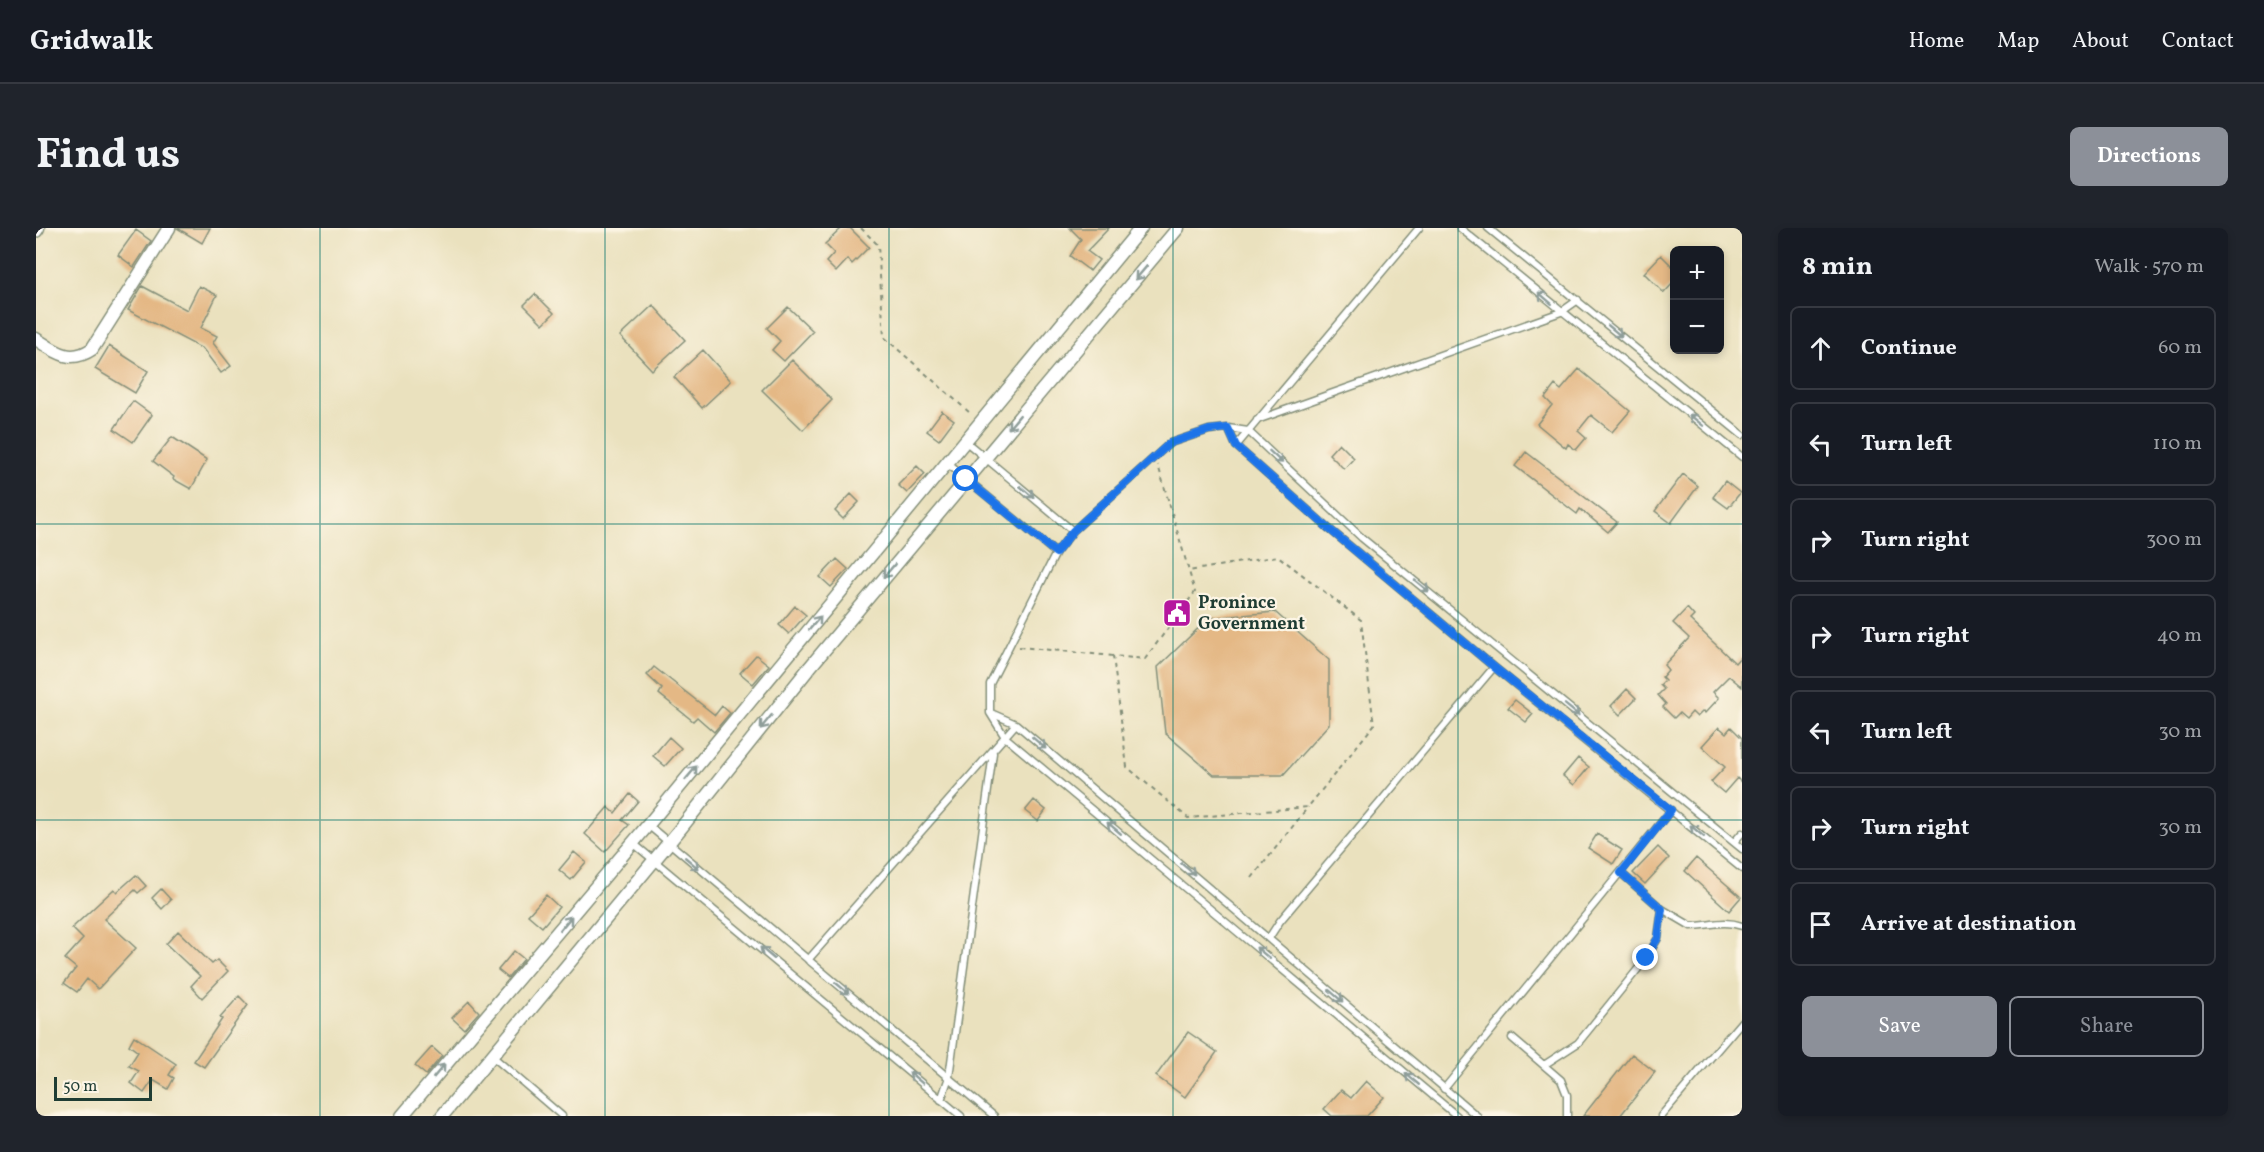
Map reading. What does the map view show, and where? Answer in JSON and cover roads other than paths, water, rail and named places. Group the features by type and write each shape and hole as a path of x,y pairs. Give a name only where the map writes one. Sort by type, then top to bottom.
{"street":[{"path":"36,339 62,356 74,358 92,349 169,228"},
{"path":"402,1116 648,825 1141,228"},
{"path":"442,1116 810,667 1178,228"}],"lane":[{"path":"1236,446 1419,228"},
{"path":"1460,228 1742,457"},
{"path":"1488,228 1742,435"},
{"path":"1257,420 1561,312 1578,300"},
{"path":"1228,428 1236,446 1328,528 1494,667 1742,868"},
{"path":"1457,1116 1005,737 990,713 990,684 1056,553 1073,531 1170,443 1209,430 1228,428 1248,431 1362,538 1742,849"},
{"path":"965,441 1073,531"},
{"path":"947,464 1056,553"},
{"path":"1269,938 1280,921 1494,667"},
{"path":"990,713 1016,724 1477,1116"},
{"path":"808,960 993,753 1016,724"},
{"path":"941,1100 949,1077 993,753"},
{"path":"1444,1089 1671,810"},
{"path":"648,825 994,1116"},
{"path":"1734,842 1742,833"},
{"path":"633,843 961,1116"},
{"path":"1621,873 1662,909 1691,926 1714,922 1730,922 1742,926"},
{"path":"1544,1065 1578,1044 1646,958 1658,938 1662,909"},
{"path":"1661,1116 1742,1021"},
{"path":"1512,1038 1561,1080 1566,1088 1567,1116"},
{"path":"490,1055 562,1116"}],"place":[{"name":"Pronince Government","path":"1177,613"}]}
